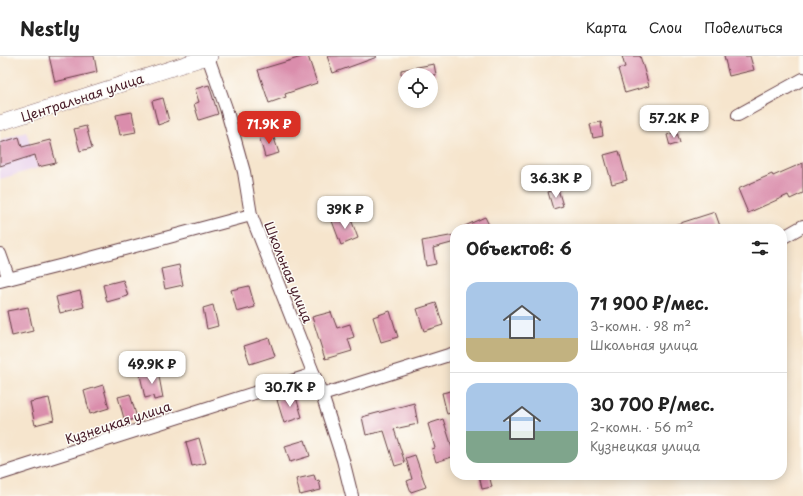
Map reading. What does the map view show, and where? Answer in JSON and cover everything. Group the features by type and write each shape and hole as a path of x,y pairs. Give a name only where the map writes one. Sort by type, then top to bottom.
{"street":[{"name":"Центральная улица","path":"0,123 209,56"},
{"name":"Школьная улица","path":"209,56 226,108 244,172 250,215 322,395 343,460 352,496"},
{"path":"738,115 803,79"},
{"path":"0,254 4,280 250,215"},
{"path":"787,235 803,226"},
{"path":"322,395 450,355"},
{"name":"Кузнецкая улица","path":"0,474 314,374"}],"shaded area":[{"path":"26,131 38,168 0,179 0,140"}],"building":[{"path":"49,56 94,56 97,72 55,82"},
{"path":"308,56 317,83 285,94 286,97 269,103 258,70"},
{"path":"327,56 376,56 377,57 333,73"},
{"path":"622,56 640,56 649,86 625,93 618,69 625,67"},
{"path":"724,56 750,56 754,70 729,76"},
{"path":"434,64 435,68 412,68"},
{"path":"209,85 218,114 199,120 194,104 199,102 195,89"},
{"path":"163,98 169,121 158,125 152,101"},
{"path":"132,112 136,132 120,135 116,115"},
{"path":"601,122 603,136 593,138 590,124"},
{"path":"86,126 92,148 80,151 74,129"},
{"path":"272,132 279,153 265,157 259,136"},
{"path":"677,132 680,143 670,146 667,135"},
{"path":"19,137 22,147 50,140 56,163 38,167 35,155 0,166 0,143"},
{"path":"619,151 627,180 612,184 604,155"},
{"path":"803,163 803,193 790,199 788,195 748,213 738,189 772,174 773,176"},
{"path":"558,189 563,206 553,209 548,192"},
{"path":"715,212 719,224 677,224"},
{"path":"349,214 358,238 341,245 332,221"},
{"path":"485,217 488,224 469,224"},
{"path":"450,236 450,243 433,248 436,264 426,266 422,241"},
{"path":"179,265 183,285 165,289 161,269"},
{"path":"123,280 128,296 107,302 103,285"},
{"path":"249,286 255,307 237,312 231,290"},
{"path":"80,291 84,307 60,313 56,297"},
{"path":"436,303 443,325 424,331 417,309"},
{"path":"213,305 218,326 207,329 203,308"},
{"path":"28,307 33,331 12,336 7,311"},
{"path":"390,311 398,337 381,342 373,317"},
{"path":"331,312 337,328 350,324 354,337 348,339 352,351 325,359 312,317"},
{"path":"269,338 275,356 250,364 244,346"},
{"path":"158,371 163,398 154,400 153,396 145,398 140,375"},
{"path":"103,385 109,408 90,414 84,391"},
{"path":"450,391 450,413 447,414 442,393"},
{"path":"130,394 137,418 125,422 118,397"},
{"path":"295,394 302,417 284,423 277,400"},
{"path":"49,398 54,420 35,425 30,402"},
{"path":"414,403 418,424 394,429 405,463 395,466 384,431 366,435 362,417"},
{"path":"443,419 450,441 450,458 436,462 432,449 435,448 428,424"},
{"path":"199,438 206,463 192,466 186,442"},
{"path":"305,440 310,456 290,462 285,446"},
{"path":"415,455 426,487 411,492 407,481 412,479 406,458"},
{"path":"314,475 316,481 319,480 321,490 300,495 296,479"},
{"path":"480,480 490,480 492,487 482,489"}]}
